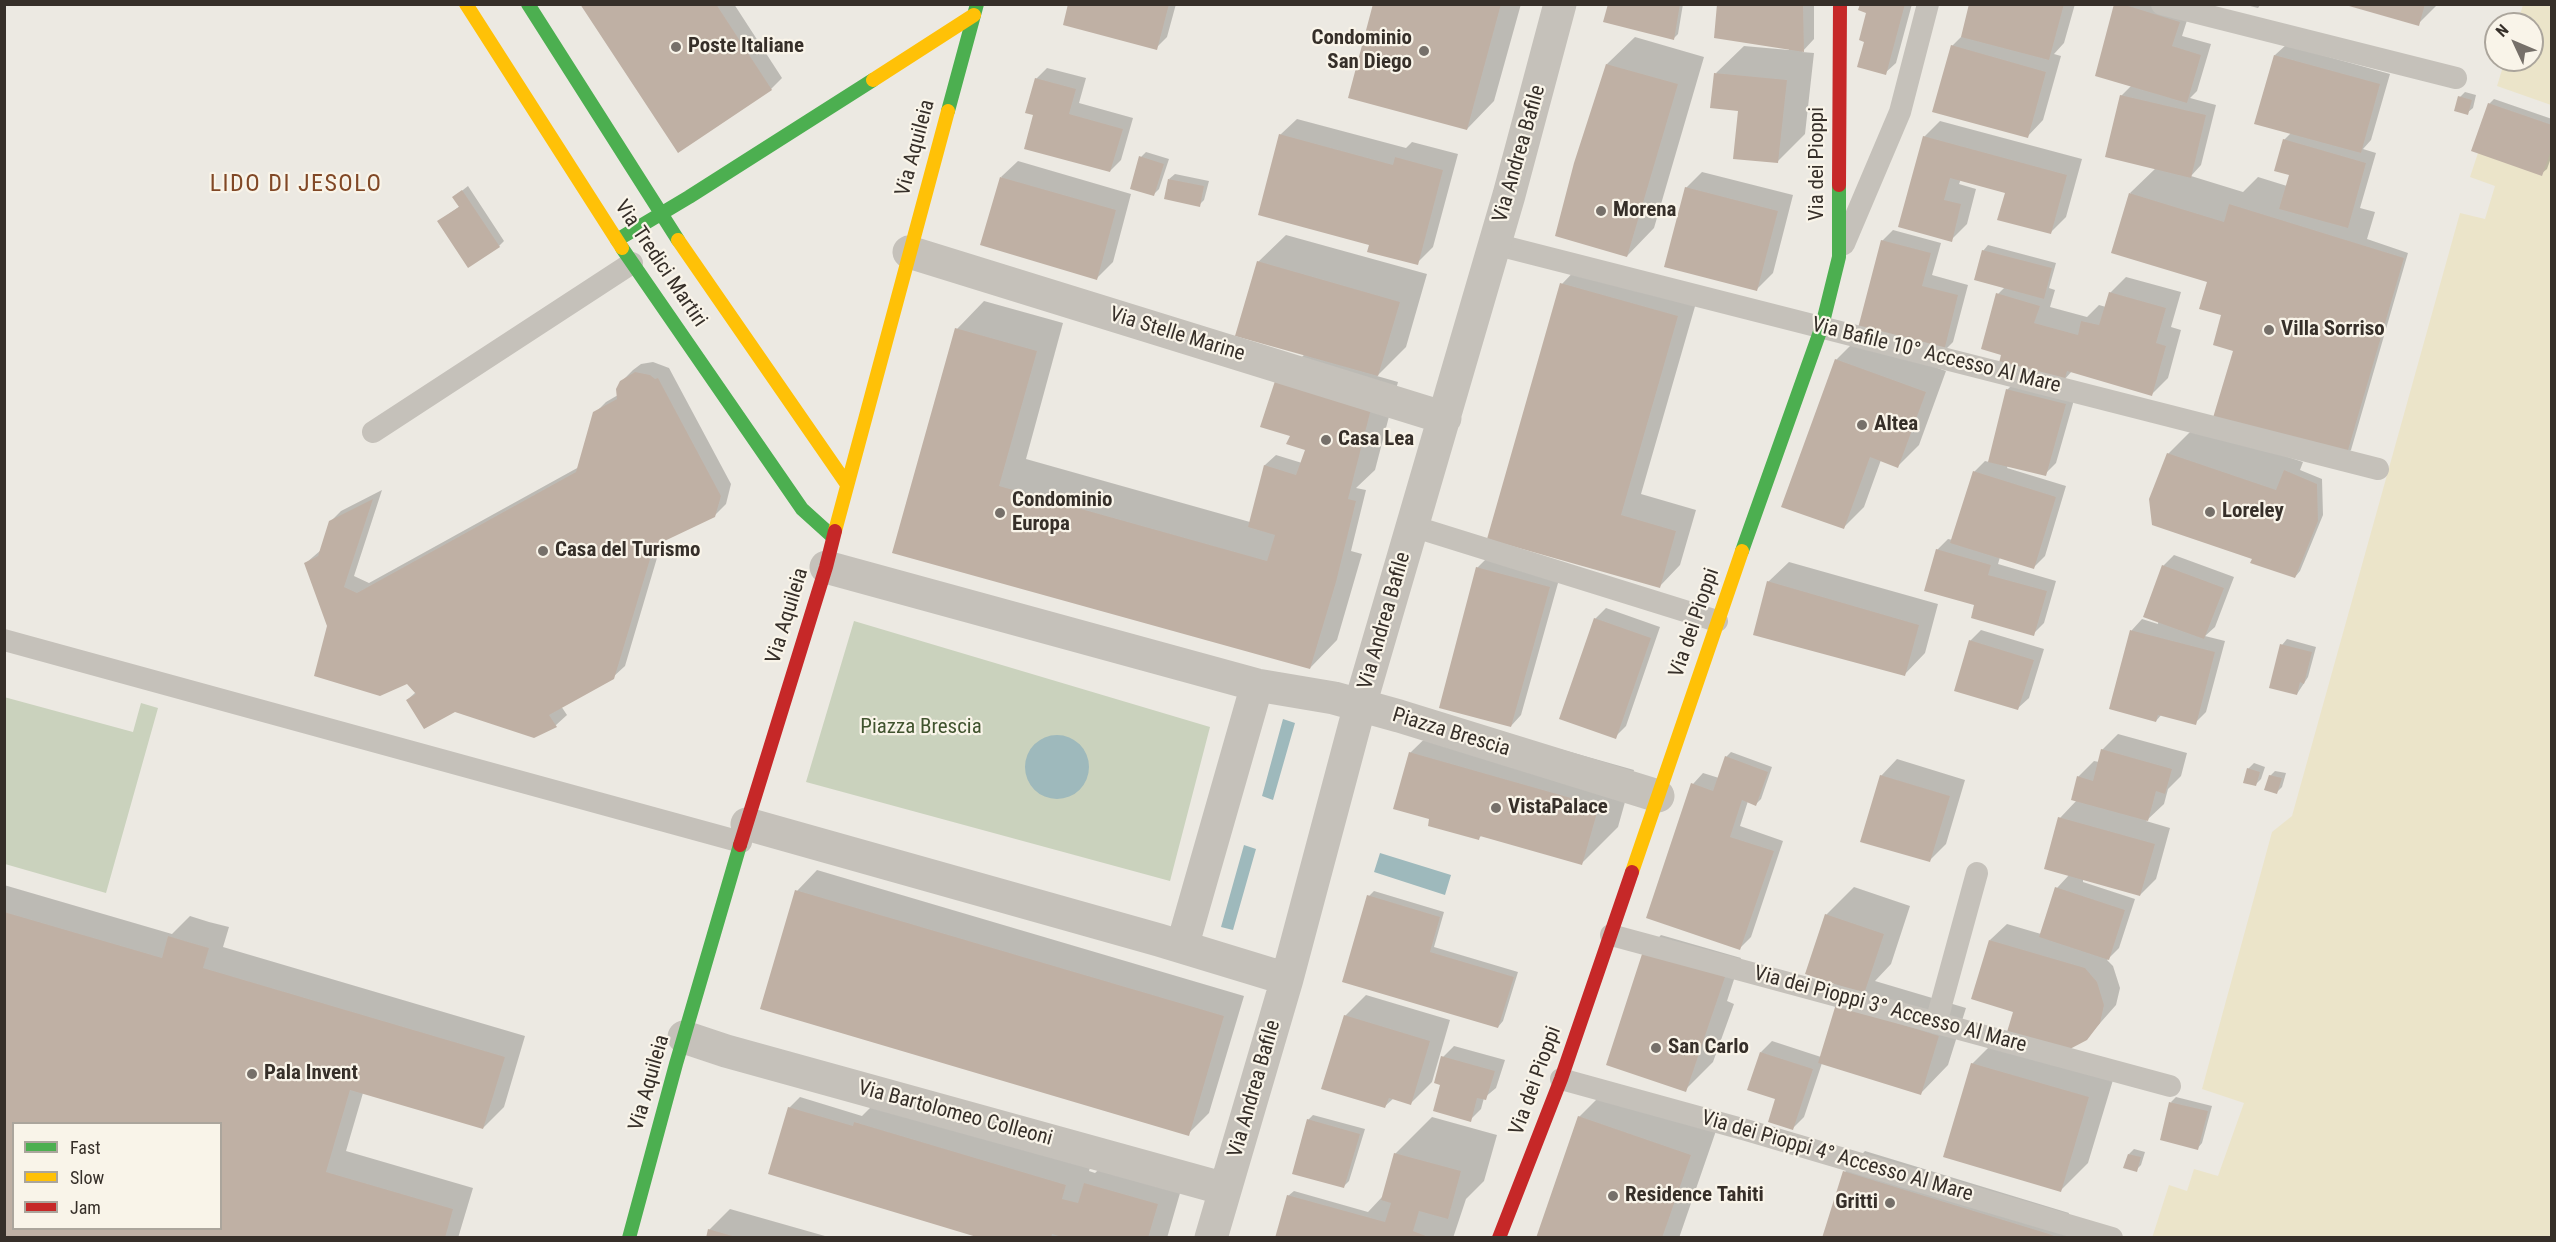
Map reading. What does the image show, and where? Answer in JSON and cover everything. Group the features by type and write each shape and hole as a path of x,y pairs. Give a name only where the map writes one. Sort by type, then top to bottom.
{"street":[{"name":"Via Tredici Martiri","path":"466,4 632,263 802,509 829,552"},
{"name":"Via Tredici Martiri","path":"528,4 660,214 846,483"},
{"name":"Via Andrea Bafile","path":"1211,1238 1287,979 1360,705 1445,418 1560,4"},
{"name":"Via dei Pioppi","path":"1499,1238 1561,1079 1717,621 1822,326 1839,256 1840,4"},
{"path":"617,240 976,10"},
{"name":"Via Aquileia","path":"629,1238 684,1037 829,552 976,10"},
{"name":"Via Stelle Marine","path":"909,252 1445,418"},
{"name":"Piazza Brescia","path":"829,552 1257,685 1334,698 1360,705 1658,796"},
{"path":"1182,947 1257,685"},
{"path":"744,833 1182,947 1287,979"},
{"name":"Via Bartolomeo Colleoni","path":"684,1037 726,1051 1225,1189"}],"lane":[{"path":"1839,256 1900,112 1928,4"},
{"path":"2162,4 2456,78"},
{"name":"Via Bafile 10° Accesso Al Mare","path":"1494,244 2378,469"},
{"path":"373,432 632,263"},
{"path":"1412,526 1717,621"},
{"path":"4,640 744,833"},
{"path":"1936,1023 1977,873"},
{"name":"Via dei Pioppi 3° Accesso Al Mare","path":"1611,935 2170,1086"},
{"name":"Via dei Pioppi 4° Accesso Al Mare","path":"1561,1079 2112,1238"}],"green space":[{"name":"Piazza Brescia","path":"854,621 1210,727 1170,881 806,782"},
{"path":"4,697 133,732 141,703 158,708 106,893 5,864"}],"sand":[{"path":"2523,5 2551,5 2551,105 2497,86 2501,72 2544,72 2544,12 2521,12"},
{"path":"2551,148 2551,1237 2152,1238 2169,1185 2187,1191 2194,1169 2218,1176 2244,1103 2202,1089 2272,832 2292,816 2460,213 2485,219 2495,186 2470,177 2478,153"}],"water":[{"path":"1283,719 1295,723 1273,800 1262,796"},
{"path":"1051,735 1063,735 1080,744 1087,755 1089,767 1087,779 1080,790 1063,799 1051,799 1039,794 1030,785 1025,773 1025,761 1030,749 1039,740"},
{"path":"1244,845 1256,849 1233,930 1221,927"},
{"path":"1380,853 1451,875 1445,895 1374,872"}],"building":[{"name":"Poste Italiane","path":"580,4 716,4 772,90 678,153"},
{"path":"1068,4 1169,4 1157,50 1063,25"},
{"name":"Condominio San Diego","path":"1373,4 1501,4 1467,130 1348,98"},
{"path":"1608,4 1680,4 1674,40 1603,22"},
{"path":"1717,4 1803,4 1804,52 1714,38"},
{"path":"1860,4 1905,4 1886,75 1857,67 1864,42 1859,40 1866,13 1858,10"},
{"path":"1969,4 2064,4 2049,60 1961,37"},
{"path":"2114,4 2122,4 2180,22 2172,46 2201,55 2187,103 2095,76"},
{"path":"2342,4 2425,4 2419,26"},
{"path":"1951,45 2046,72 2028,138 1932,112"},
{"path":"2274,55 2380,84 2361,153 2254,124"},
{"path":"1606,64 1678,84 1627,257 1555,236 1574,163"},
{"path":"1714,73 1787,80 1778,163 1733,159 1738,111 1710,108"},
{"path":"1035,78 1076,89 1069,114 1123,129 1110,172 1024,149 1033,115 1025,113"},
{"path":"2120,95 2206,115 2191,178 2105,157"},
{"path":"2458,96 2472,100 2468,115 2454,111"},
{"path":"2488,103 2552,125 2552,148 2542,176 2471,151"},
{"path":"1279,134 1393,165 1395,157 1443,170 1418,265 1367,252 1369,245 1258,215"},
{"path":"1923,136 2067,175 2051,234 1997,220 2005,193 1950,178 1944,200 1961,204 1952,242 1898,227"},
{"path":"2283,139 2366,163 2348,228 2279,209 2289,175 2274,171"},
{"path":"1139,156 1164,164 1154,196 1130,189"},
{"path":"1000,177 1116,210 1097,280 980,245"},
{"path":"1168,179 1204,186 1200,207 1164,199"},
{"path":"1685,187 1778,211 1757,291 1664,267"},
{"path":"462,190 500,247 468,268 437,221 459,207 452,197"},
{"name":"Villa Sorriso","path":"2129,193 2224,222 2229,204 2404,258 2346,457 2212,421 2233,351 2213,345 2221,315 2199,309 2207,282 2111,253"},
{"path":"1881,240 1931,253 1922,286 1958,295 1943,355 1857,332"},
{"path":"1982,250 2052,268 2044,299 1974,280"},
{"path":"1257,261 1400,302 1378,376 1235,336"},
{"path":"1560,283 1678,316 1621,515 1676,531 1660,588 1487,539"},
{"path":"2109,292 2166,308 2156,343 2166,346 2152,396 2067,371 2064,382 1999,363 2001,355 1981,349 1996,293 2040,306 2034,323 2078,335 2081,321 2099,325"},
{"name":"Condominio Europa","path":"955,328 1037,351 999,486 1267,561 1275,535 1248,527 1264,465 1296,475 1305,450 1286,444 1290,436 1260,427 1275,381 1371,409 1348,499 1356,501 1336,582 1310,669 892,553"},
{"name":"Altea","path":"1835,359 1926,392 1898,468 1870,457 1844,529 1781,507"},
{"name":"Casa del Turismo","path":"635,372 658,378 721,496 715,517 654,546 614,679 549,715 557,727 534,738 455,712 424,729 406,700 416,694 407,684 380,696 314,676 327,626 304,563 318,556 329,521 373,499 344,587 357,593 576,472 593,412 617,399 616,389 620,381"},
{"path":"2006,389 2066,404 2046,476 1988,462"},
{"name":"Loreley","path":"2167,453 2276,490 2284,470 2317,484 2318,521 2295,578 2250,563 2252,559 2152,525 2149,499"},
{"path":"1973,471 2056,497 2034,569 1950,543"},
{"path":"1936,549 1991,565 1988,575 2047,591 2034,636 1971,618 1974,605 1924,591"},
{"path":"2162,565 2224,588 2204,639 2143,617"},
{"path":"1476,567 1550,587 1511,727 1439,708"},
{"path":"1767,581 1919,625 1905,676 1753,635"},
{"path":"1594,618 1651,638 1616,739 1559,719"},
{"path":"2130,630 2215,652 2196,725 2158,715 2156,722 2109,709"},
{"path":"1969,640 2034,660 2018,710 1954,691"},
{"path":"2280,644 2312,652 2304,684 2300,682 2297,695 2269,688"},
{"path":"2101,749 2172,769 2165,794 2156,791 2148,821 2071,800 2077,776 2093,781"},
{"name":"VistaPalace","path":"1409,752 1599,806 1582,865 1480,836 1479,840 1428,826 1429,819 1393,809"},
{"path":"1725,756 1768,772 1756,806 1742,800 1730,837 1774,851 1740,950 1646,918 1691,783 1713,791"},
{"path":"2247,768 2260,772 2256,786 2243,783"},
{"path":"1880,775 1950,796 1930,862 1860,842"},
{"path":"2269,775 2282,778 2277,794 2264,790"},
{"path":"2058,817 2155,844 2140,896 2044,869"},
{"path":"2055,887 2125,910 2109,960 2039,937"},
{"path":"795,890 1224,1016 1189,1136 760,1009"},
{"path":"1367,895 1440,917 1430,952 1514,977 1498,1028 1342,982"},
{"name":"Pala Invent","path":"4,912 162,958 168,936 209,948 203,968 505,1057 483,1129 350,1090 326,1172 453,1209 445,1238 4,1238"},
{"path":"1825,914 1884,934 1864,994 1805,974"},
{"path":"1989,940 2085,968 2097,982 2104,1005 2100,1023 2087,1040 2068,1050 2007,1032 2013,1012 1971,999"},
{"path":"1643,951 1726,974 1686,1092 1606,1065"},
{"path":"1836,1004 1939,1036 1921,1095 1818,1063"},
{"path":"1344,1015 1430,1041 1411,1105 1389,1098 1385,1108 1321,1089"},
{"path":"1760,1052 1813,1069 1793,1130 1768,1122 1775,1099 1747,1090"},
{"path":"1441,1056 1495,1071 1486,1100 1477,1098 1471,1122 1433,1111 1440,1085 1434,1083"},
{"path":"1971,1063 2089,1097 2061,1192 1943,1157"},
{"path":"2169,1102 2208,1111 2198,1150 2160,1140"},
{"path":"788,1107 853,1126 854,1122 1066,1185 1062,1199 1078,1203 1084,1183 1158,1204 1148,1238 1065,1238 1052,1234 1051,1238 980,1238 768,1174"},
{"name":"Residence Tahiti","path":"1578,1116 1691,1155 1662,1238 1536,1238"},
{"path":"1307,1119 1360,1134 1344,1188 1292,1174"},
{"path":"1394,1153 1461,1171 1448,1219 1419,1211 1413,1231 1431,1238 1275,1238 1287,1195 1385,1222 1391,1203 1381,1200"},
{"path":"2128,1154 2141,1157 2137,1172 2123,1168"},
{"name":"Gritti","path":"1843,1171 2049,1234 2059,1238 1822,1238"},
{"path":"708,1229 736,1237 736,1238 706,1238"}],"traffic: fast":[{"path":"528,4 678,240"},
{"path":"948,111 977,4"},
{"path":"617,240 873,80"},
{"path":"1742,551 1822,326 1839,257 1839,185"},
{"path":"622,248 802,509 833,537"},
{"path":"629,1238 676,1064 740,845"}],"traffic: slow":[{"path":"466,4 622,248"},
{"path":"873,80 974,15"},
{"path":"835,531 948,111"},
{"path":"678,240 846,483"},
{"path":"1632,872 1742,551"}],"traffic: jam":[{"path":"1839,185 1840,4"},
{"path":"740,845 826,567 835,531"},
{"path":"1499,1238 1561,1079 1632,872"}],"place":[{"name":"Poste Italiane","path":"676,47"},
{"name":"Condominio San Diego","path":"1424,51"},
{"name":"Morena","path":"1601,211"},
{"name":"Villa Sorriso","path":"2269,330"},
{"name":"Altea","path":"1862,425"},
{"name":"Casa Lea","path":"1326,440"},
{"name":"Loreley","path":"2210,512"},
{"name":"Condominio Europa","path":"1000,513"},
{"name":"Casa del Turismo","path":"543,551"},
{"name":"VistaPalace","path":"1496,808"},
{"name":"San Carlo","path":"1656,1048"},
{"name":"Pala Invent","path":"252,1074"},
{"name":"Residence Tahiti","path":"1613,1196"},
{"name":"Gritti","path":"1890,1203"}],"district":[{"name":"LIDO DI JESOLO","path":"296,185"}]}
